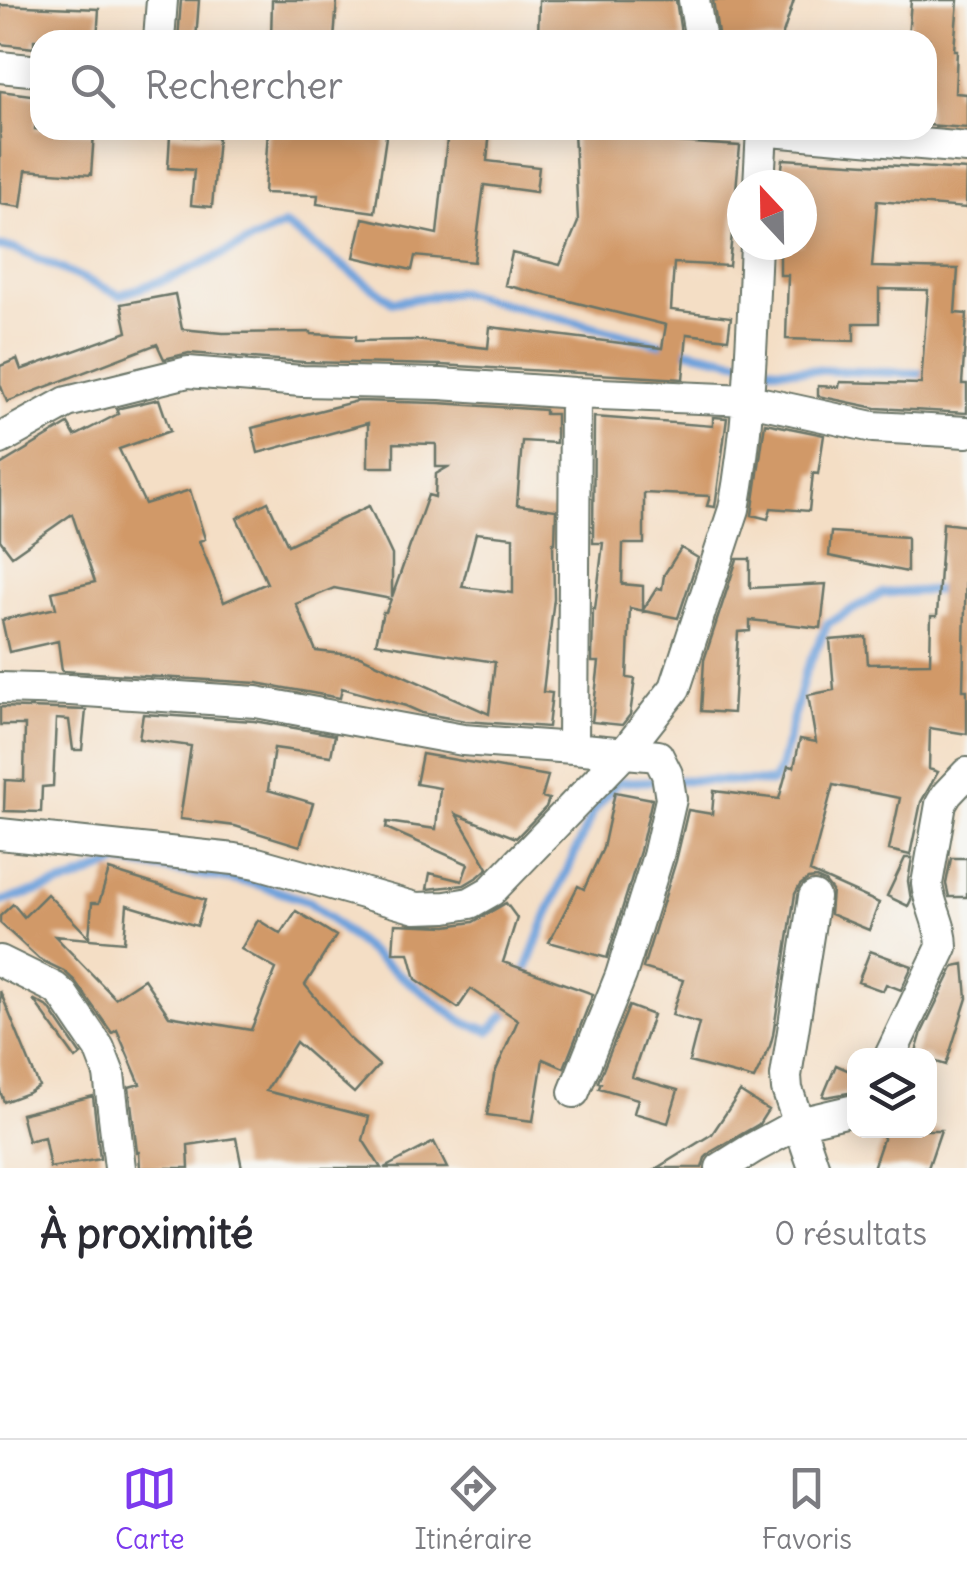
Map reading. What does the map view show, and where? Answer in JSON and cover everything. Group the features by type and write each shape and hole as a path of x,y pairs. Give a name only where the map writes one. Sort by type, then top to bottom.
{"street":[{"path":"160,30 162,0"},
{"path":"694,0 698,30"},
{"path":"0,66 30,70"},
{"path":"759,170 760,140"},
{"path":"875,140 967,148"},
{"path":"0,834 258,863 416,908 470,903 491,891 624,753 676,688 734,509 749,391 755,260"},
{"path":"0,439 66,402 188,372 576,393 749,391 873,427 967,432"},
{"path":"573,748 576,393"},
{"path":"0,688 256,702 463,740 658,756 669,781 671,799 658,856 621,975 574,1092"},
{"path":"894,1048 942,947 942,933 927,884 941,804 967,774"},
{"path":"814,896 786,1076 814,1168"},
{"path":"0,961 63,995 99,1048 109,1074 120,1168"},
{"path":"721,1168 799,1123 847,1112"}],"building":[{"path":"181,0 199,0 197,30 179,30"},
{"path":"272,0 337,0 335,30 271,30"},
{"path":"539,0 676,0 680,30 538,30"},
{"path":"713,0 794,0 784,30 718,30"},
{"path":"911,0 958,0 955,93 967,94 967,128 937,126 937,30 909,30"},
{"path":"0,5 99,9 98,30 30,30 30,48 0,44"},
{"path":"0,91 30,95 30,140 94,140 91,175 26,170 21,207 0,204"},
{"path":"170,140 218,140 212,207 191,205 194,170 168,168"},
{"path":"267,140 386,140 375,212 317,204 318,195 264,193"},
{"path":"447,140 489,140 487,161 539,167 536,192 484,185 474,262 415,256 412,270 354,257 363,218 437,234"},
{"path":"574,140 664,140 740,146 738,170 727,170 729,266 674,263 671,310 731,317 728,339 687,334 683,379 189,353 164,359 157,344 7,402 0,384 0,366 17,359 21,370 127,332 121,304 175,294 182,329 223,333 311,332 356,336 356,341 414,340 488,348 490,327 662,348 666,325 505,285 512,253 560,265 578,222"},
{"path":"783,159 967,170 966,208 877,201 872,267 958,269 955,313 967,314 962,384 967,384 967,413 876,408 818,396 818,386 839,387 840,382 921,384 928,290 879,289 879,323 854,323 854,341 786,339 788,275 780,275 780,260 817,260 817,170 782,170"},
{"path":"159,399 170,431 119,449 145,504 190,490 205,539 199,541 224,602 267,583 237,518 268,502 288,545 369,506 392,555 392,597 428,495 435,497 436,474 448,467 436,467 436,444 394,443 394,467 368,467 368,423 258,453 252,428 357,401 439,403 556,414 556,443 522,441 517,505 556,510 554,598 543,692 552,693 548,727 465,721 422,713 342,688 340,698 257,683 62,671 58,641 9,652 2,620 56,608 52,592 95,582 72,514 12,556 0,540 0,465 68,424 75,436 118,414 116,409","holes":["476,533 513,537 513,593 462,587","334,588 391,599 383,612 376,643 495,662 489,714 360,656 316,651 296,604"]},
{"path":"594,417 713,426 713,417 727,418 715,507 707,506 710,496 644,493 644,544 623,544 622,584 643,586 643,610 657,588 662,589 664,575 681,548 698,558 678,618 630,608 627,678 635,679 630,715 622,725 592,722 599,662 592,662 593,608 603,543 593,543"},
{"path":"765,423 824,435 818,474 813,473 809,511 771,508 768,519 752,515"},
{"path":"943,523 967,526 963,690 967,690 967,734 930,728 929,769 938,772 921,802 910,855 889,850 900,798 833,785 810,872 879,903 869,930 830,914 832,891 825,882 808,879 795,894 773,1035 754,1079 689,1062 699,1023 672,1015 683,980 643,968 688,810 712,814 714,791 779,799 788,766 794,767 800,739 816,742 808,695 834,690 830,640 866,637 868,664 930,663 931,616 937,616"},
{"path":"831,532 907,537 907,572 829,556"},
{"path":"737,559 750,559 750,588 826,584 821,628 750,620 750,631 738,632 733,713 701,711 704,660"},
{"path":"0,707 86,710 82,750 73,750 69,720 56,719 53,786 42,787 41,812 4,811 5,780 24,781 25,725 0,725"},
{"path":"143,714 254,721 335,735 331,756 274,748 268,790 313,803 300,846 235,826 180,819 191,746 139,739"},
{"path":"422,754 548,776 542,797 549,799 546,807 516,838 456,814 488,868 464,885 427,889 430,873 462,881 468,864 386,828 387,822 436,829 440,788 416,784"},
{"path":"615,792 652,799 607,958 549,942 578,886 584,889 603,848"},
{"path":"905,858 912,858 908,906 887,896"},
{"path":"951,858 967,858 967,897 949,897 946,884"},
{"path":"109,870 205,900 197,926 127,905 124,942 55,936 115,998 144,979 169,1016 251,1030 276,969 241,949 258,920 281,934 296,911 336,936 305,985 349,1038 379,1065 354,1093 296,1042 266,1091 369,1117 363,1140 381,1168 242,1168 236,1138 188,1145 189,1168 140,1168 129,1087 140,1084 117,1030 112,1033 75,981 39,959 0,923 0,916 13,904 24,917 47,894 89,937 92,903 99,903"},
{"path":"506,903 517,918 503,962 593,994 564,1068 543,1059 533,1121 487,1115 494,1075 518,1020 471,989 458,1008 416,979 409,953 393,953 395,924 447,926 473,922"},
{"path":"870,951 912,966 901,990 886,984 883,991 858,982"},
{"path":"964,964 967,998 946,1065 937,1062 937,1048 917,1048 954,966"},
{"path":"0,991 39,1086 4,1102 0,1091"},
{"path":"33,999 49,1008 81,1055 76,1059"},
{"path":"629,1006 653,1015 632,1077 678,1090 668,1123 634,1113 638,1099 599,1088 598,1082"},
{"path":"836,1065 847,1070 847,1093 823,1096"},
{"path":"740,1092 768,1110 759,1124 711,1152 702,1168 657,1168 712,1134"},
{"path":"93,1096 100,1159 50,1168 44,1137 28,1141 21,1114"},
{"path":"937,1130 941,1130 928,1168 873,1168 883,1138 937,1138"},
{"path":"434,1142 447,1168 384,1168"}],"waterway":[{"path":"0,247 16,249 120,295 178,275 285,225 393,302 458,292 685,350 778,369 933,374"},
{"path":"523,979 593,812 617,782 772,782 780,769 805,673 828,623 883,593 967,589"},
{"path":"0,902 75,880 119,862 253,883 310,902 463,1022 490,1031 512,1007"}]}
